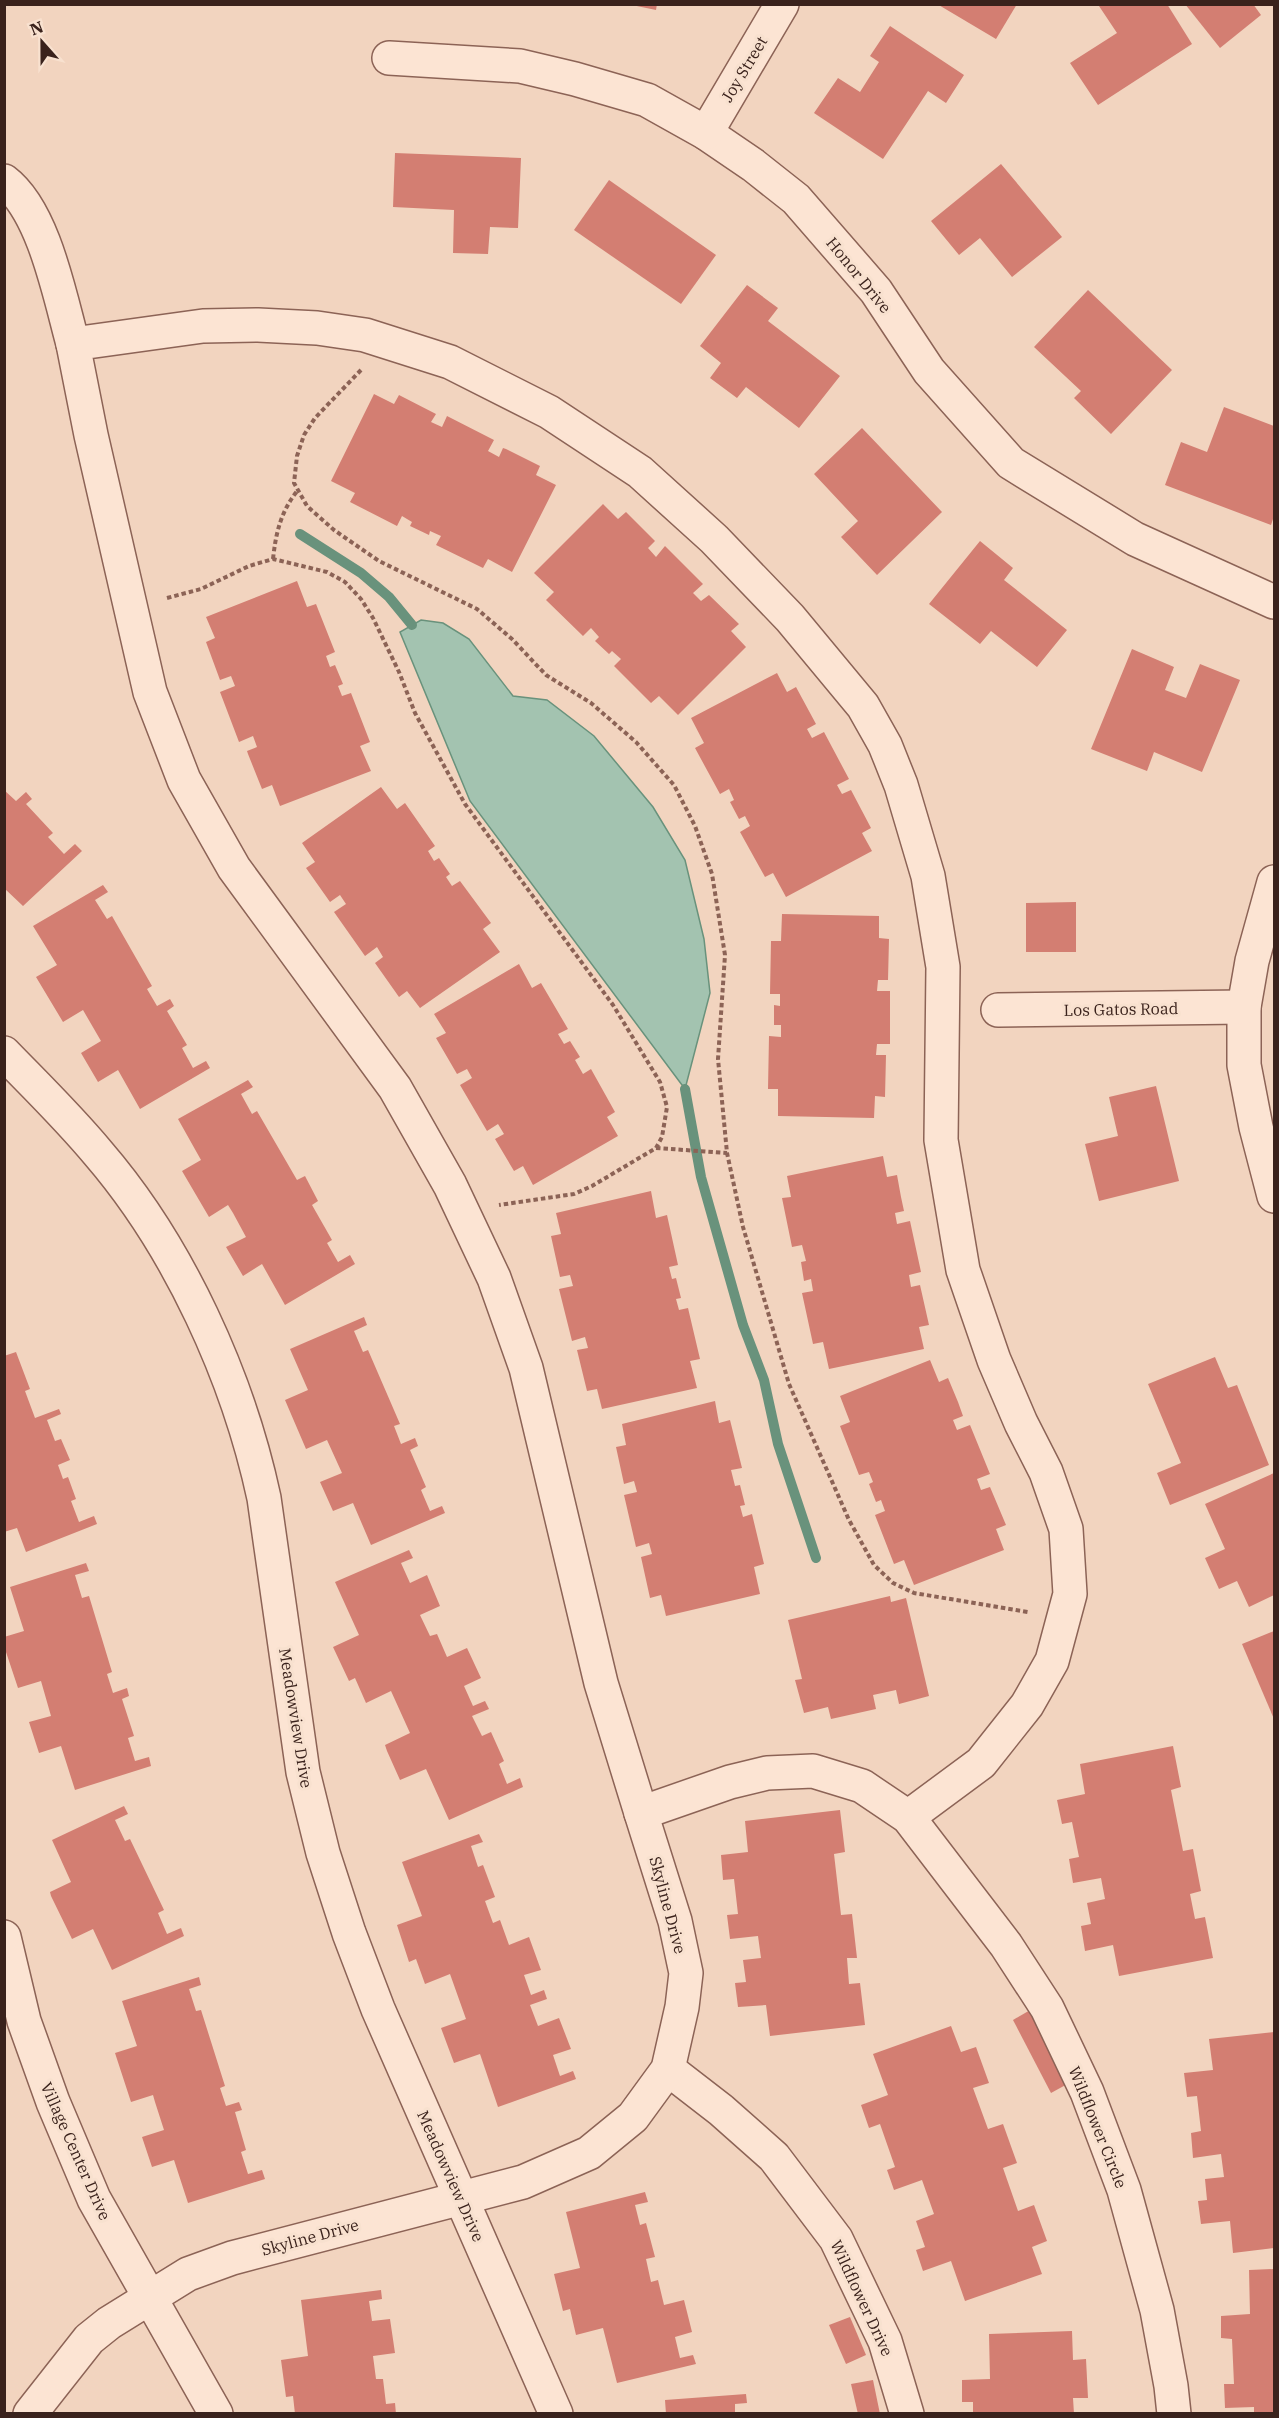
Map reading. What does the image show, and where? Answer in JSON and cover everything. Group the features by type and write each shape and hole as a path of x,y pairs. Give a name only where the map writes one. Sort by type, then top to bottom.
{"street":[{"name":"Joy Street","path":"706,133 782,4"},
{"name":"Honor Drive","path":"389,58 520,66 575,79 647,100 706,133 753,165 796,199 876,291 929,371 1011,463 1135,539 1275,602"},
{"path":"4,181 26,205 36,225 51,266 73,344 203,326 258,325 317,328 388,342 450,362 549,412 640,472 714,539 790,618 863,706 885,745 901,785 928,876 943,967 941,1140 963,1270 994,1360 1021,1423 1046,1472 1066,1529 1070,1594 1052,1660 1027,1705 981,1763 908,1817 862,1786 813,1772 767,1773 730,1782 641,1813"},
{"name":"Skyline Drive","path":"30,2414 89,2339 150,2296 188,2274 232,2258 523,2182 589,2153 633,2117 668,2069 682,2007 686,1973 675,1921 601,1683 526,1368 494,1278 450,1185 395,1088 234,868 184,780 150,692 91,435 73,344"},
{"path":"1275,882 1252,961 1244,1007 1244,1065 1256,1127 1275,1196"},
{"name":"Los Gatos Road","path":"998,1010 1244,1007"},
{"name":"Meadowview Drive","path":"4,1053 99,1154 150,1223 180,1275 227,1374 256,1463 264,1498 303,1772 323,1853 349,1934 378,2009 556,2414"},
{"name":"Wildflower Circle","path":"908,1817 1006,1945 1047,2008 1087,2092 1124,2190 1157,2310 1174,2414"},
{"name":"Village Center Drive","path":"4,1937 24,2021 53,2102 94,2199 216,2414"},
{"name":"Wildflower Drive","path":"668,2069 721,2110 774,2157 836,2240 885,2341 907,2414"}],"path":[{"path":"388,342 315,417 304,435 294,483 307,506 379,561 477,609 512,639 546,675 591,703 636,742 674,785 695,826 712,874 725,955 718,1059 727,1153 743,1227 789,1384 849,1520 874,1565 893,1583 914,1593 1063,1618"},
{"path":"273,559 280,519 298,490"},
{"path":"167,598 201,590 249,566 273,559 327,572 345,582 361,599 373,618 399,672 415,713 465,804 613,1005 660,1082 667,1107 662,1137 656,1148 592,1186 574,1194 498,1206"},
{"path":"656,1148 727,1153"}],"shaded area":[{"path":"421,620 443,623 469,639 513,696 547,700 594,736 653,807 685,860 704,939 710,993 685,1089 470,801 400,632"}],"building":[{"path":"627,4 657,4 656,10"},
{"path":"937,4 1017,4 996,39"},
{"path":"1101,4 1167,4 1192,44 1098,105 1070,63 1117,33 1099,6"},
{"path":"1185,4 1253,4 1261,15 1220,48"},
{"path":"890,26 964,75 946,103 928,91 883,159 814,113 838,78 860,92 879,62 870,56"},
{"path":"395,153 521,158 518,228 490,227 488,254 453,253 454,210 393,207"},
{"path":"1001,164 1062,237 1012,277 980,238 959,255 931,221"},
{"path":"609,180 716,255 681,304 574,230"},
{"path":"747,285 778,308 768,321 840,376 799,428 746,387 737,398 710,378 721,363 700,346"},
{"path":"1088,290 1172,370 1111,434 1074,398 1081,391 1034,347"},
{"path":"374,394 394,404 399,395 436,414 431,422 442,427 447,416 494,440 488,451 499,457 503,448 540,466 536,475 556,485 512,572 488,559 483,568 436,545 441,536 430,531 429,535 410,526 412,522 402,516 397,526 350,502 355,493 331,481"},
{"path":"1224,407 1274,426 1274,516 1271,525 1165,485 1181,442 1207,452"},
{"path":"862,428 942,512 877,575 841,537 858,521 814,474"},
{"path":"603,504 618,519 626,512 655,541 648,548 656,557 665,546 703,584 693,593 701,601 709,595 739,624 731,631 746,647 678,715 659,696 651,703 614,666 621,659 612,651 609,654 595,641 599,637 591,628 583,636 546,600 554,592 534,573"},
{"path":"980,541 1013,568 1004,580 1067,630 1037,667 991,631 980,644 929,604"},
{"path":"297,581 307,607 316,604 335,652 326,656 330,667 335,665 343,684 338,686 342,696 351,693 370,742 360,746 371,771 280,806 272,785 262,789 248,754 247,751 257,747 253,736 239,742 220,692 235,686 231,676 220,680 206,642 215,638 206,617"},
{"path":"1132,649 1174,667 1165,690 1186,698 1200,664 1240,680 1202,772 1154,752 1147,771 1091,749"},
{"path":"777,673 787,692 796,687 816,724 807,729 812,738 824,732 849,779 837,785 842,794 851,790 871,828 862,833 872,851 786,897 773,873 765,877 740,832 750,826 745,816 739,819 730,802 734,800 729,789 720,794 695,748 704,743 691,718"},
{"path":"381,787 397,809 405,803 435,846 428,851 434,861 439,858 450,874 446,877 452,886 460,881 491,923 483,929 500,952 420,1008 407,991 399,997 375,963 383,957 377,947 365,956 334,912 346,904 340,895 330,902 306,868 315,862 302,843"},
{"path":"4,790 16,801 26,792 32,799 26,804 53,833 48,837 64,854 75,844 82,851 23,906 4,888"},
{"path":"103,885 108,892 95,900 107,919 112,916 152,986 147,989 157,1006 170,999 174,1006 167,1011 187,1045 182,1048 193,1068 206,1061 210,1068 140,1109 118,1070 98,1082 81,1053 101,1041 83,1010 63,1022 36,977 57,965 33,926"},
{"path":"1076,902 1076,952 1026,952 1026,903"},
{"path":"782,914 879,916 879,938 889,939 888,980 878,980 877,991 890,991 890,1044 877,1044 876,1055 886,1055 885,1097 875,1096 874,1118 778,1116 778,1089 768,1089 769,1036 781,1037 781,1025 774,1025 774,1005 780,1006 780,994 770,994 771,941 781,941"},
{"path":"519,964 532,988 541,983 568,1029 558,1034 564,1044 570,1041 580,1057 575,1060 583,1074 591,1069 615,1112 607,1117 618,1136 533,1185 523,1166 514,1171 495,1139 504,1134 498,1124 487,1131 460,1085 472,1078 467,1069 457,1074 436,1038 446,1033 434,1014"},
{"path":"248,1080 253,1087 241,1094 252,1114 257,1111 297,1180 305,1176 318,1201 312,1205 332,1240 327,1243 338,1262 350,1255 355,1264 285,1305 262,1264 243,1276 226,1247 246,1237 228,1205 209,1217 182,1171 201,1160 178,1119"},
{"path":"1156,1086 1179,1181 1099,1201 1085,1144 1118,1136 1109,1097"},
{"path":"883,1156 887,1177 897,1175 904,1211 895,1213 897,1224 910,1221 921,1272 909,1275 911,1287 920,1285 929,1325 919,1327 924,1349 829,1369 823,1342 813,1344 802,1293 813,1291 811,1279 804,1281 801,1262 806,1261 802,1245 792,1247 782,1198 791,1197 787,1176"},
{"path":"651,1191 656,1218 667,1215 678,1265 669,1267 672,1279 676,1278 681,1298 676,1299 679,1310 688,1308 700,1359 690,1361 697,1388 602,1409 597,1389 587,1391 577,1350 588,1348 585,1337 572,1341 559,1289 573,1286 570,1275 560,1277 551,1236 561,1234 556,1213"},
{"path":"364,1317 367,1325 354,1331 363,1352 368,1350 400,1424 394,1426 401,1444 415,1438 418,1446 410,1450 426,1487 421,1490 430,1511 442,1506 445,1513 371,1545 353,1503 333,1511 320,1482 342,1473 327,1440 306,1449 285,1400 308,1390 290,1349"},
{"path":"16,1352 30,1389 25,1391 35,1418 59,1409 61,1414 47,1420 55,1441 61,1439 70,1460 58,1465 63,1479 68,1477 76,1499 71,1501 79,1522 94,1516 97,1524 26,1552 17,1528 4,1532 4,1356"},
{"path":"1215,1357 1228,1388 1237,1385 1269,1465 1170,1505 1157,1473 1181,1463 1148,1384"},
{"path":"930,1360 939,1382 948,1378 958,1402 963,1416 953,1420 957,1430 970,1425 990,1474 977,1479 981,1490 990,1487 1006,1525 996,1529 1004,1550 914,1585 904,1560 894,1564 875,1515 885,1511 881,1500 876,1502 869,1484 873,1482 869,1472 859,1475 840,1426 850,1422 840,1396"},
{"path":"715,1401 719,1423 730,1420 742,1468 731,1470 735,1486 740,1485 745,1505 740,1506 743,1517 752,1514 764,1564 754,1567 760,1594 666,1616 661,1595 650,1598 641,1557 652,1554 649,1543 636,1547 624,1495 637,1492 634,1481 624,1484 616,1447 626,1445 622,1424"},
{"path":"1274,1473 1274,1595 1249,1607 1237,1581 1219,1589 1205,1558 1225,1549 1205,1504"},
{"path":"409,1550 413,1558 401,1563 410,1583 427,1575 440,1606 420,1615 430,1636 437,1634 447,1657 467,1648 481,1678 464,1686 473,1706 485,1701 489,1709 472,1716 482,1736 491,1732 504,1761 499,1764 507,1784 520,1778 523,1787 449,1820 426,1769 400,1780 385,1745 410,1733 391,1691 366,1703 355,1678 349,1681 333,1647 359,1635 335,1582"},
{"path":"86,1563 89,1571 75,1575 82,1598 89,1596 112,1672 107,1674 113,1693 127,1688 129,1696 122,1699 134,1736 128,1738 135,1761 149,1757 151,1766 75,1790 61,1746 39,1753 29,1722 51,1716 41,1681 18,1688 4,1646 4,1637 24,1631 10,1587"},
{"path":"890,1596 891,1602 906,1598 929,1696 899,1704 896,1690 873,1695 876,1709 831,1719 828,1707 804,1713 795,1680 802,1679 788,1620"},
{"path":"1274,1631 1274,1719 1242,1644"},
{"path":"1173,1746 1181,1787 1171,1790 1183,1851 1193,1849 1201,1891 1190,1894 1195,1919 1205,1917 1213,1958 1119,1976 1113,1945 1085,1951 1081,1926 1091,1924 1087,1903 1105,1899 1101,1878 1073,1883 1069,1859 1079,1857 1072,1822 1062,1824 1057,1800 1085,1794 1080,1764"},
{"path":"124,1806 128,1814 115,1820 125,1841 130,1839 164,1910 158,1913 167,1934 181,1928 184,1936 112,1970 93,1929 72,1939 51,1896 50,1892 71,1882 52,1840"},
{"path":"840,1810 845,1852 834,1854 841,1915 852,1914 857,1958 847,1958 849,1984 860,1983 865,2025 770,2036 766,2005 738,2007 735,1983 746,1982 743,1960 761,1958 758,1936 730,1939 727,1915 738,1914 734,1879 723,1880 721,1855 748,1852 745,1821"},
{"path":"479,1834 483,1842 471,1846 478,1867 483,1865 495,1897 485,1901 493,1923 500,1920 509,1945 529,1937 541,1970 524,1975 531,1995 544,1990 547,1999 530,2005 538,2026 559,2018 571,2049 553,2055 560,2076 573,2071 576,2079 498,2107 480,2054 454,2063 441,2028 466,2019 450,1974 425,1984 416,1959 409,1962 397,1925 422,1916 402,1862"},
{"path":"199,1977 201,1985 189,1989 196,2011 201,2010 225,2086 220,2088 226,2106 239,2102 242,2110 235,2112 246,2150 241,2152 248,2174 262,2170 265,2179 188,2203 174,2160 152,2167 142,2137 164,2130 153,2095 131,2102 115,2053 137,2046 122,2001"},
{"path":"1032,2009 1071,2082 1051,2093 1013,2020"},
{"path":"951,2026 961,2052 976,2047 989,2083 973,2088 988,2129 1003,2124 1017,2163 1003,2168 1018,2211 1034,2205 1047,2241 1032,2247 1042,2274 965,2301 951,2261 923,2271 916,2250 925,2247 916,2221 934,2214 922,2180 894,2190 887,2170 895,2167 880,2124 869,2128 861,2105 888,2095 873,2054"},
{"path":"1274,2032 1274,2248 1233,2253 1230,2221 1201,2224 1198,2201 1207,2200 1205,2179 1224,2177 1221,2154 1193,2158 1191,2133 1201,2131 1197,2096 1187,2097 1184,2073 1213,2070 1209,2039"},
{"path":"645,2192 648,2202 635,2205 640,2225 646,2223 655,2257 646,2259 651,2282 658,2280 664,2305 684,2300 692,2332 675,2337 680,2358 693,2355 696,2364 617,2383 603,2328 576,2335 570,2309 563,2311 554,2274 580,2268 566,2212"},
{"path":"1274,2269 1274,2414 1254,2414 1254,2407 1225,2408 1224,2384 1234,2384 1232,2339 1221,2338 1221,2316 1250,2314 1249,2270"},
{"path":"381,2290 382,2299 369,2301 372,2321 390,2319 395,2353 373,2356 376,2379 383,2379 386,2404 395,2403 396,2414 295,2414 293,2396 286,2397 281,2360 308,2356 301,2300"},
{"path":"850,2317 866,2355 846,2364 829,2325"},
{"path":"1072,2331 1073,2360 1086,2359 1088,2398 1073,2398 1074,2414 973,2414 973,2402 962,2402 962,2380 990,2379 989,2334"},
{"path":"873,2380 880,2414 858,2414 851,2384"},
{"path":"746,2394 747,2403 735,2404 735,2414 666,2414 665,2400"}],"waterway":[{"path":"300,534 361,573 389,597 412,625"},
{"path":"685,1089 701,1177 743,1325 764,1380 778,1444 816,1558"}]}
